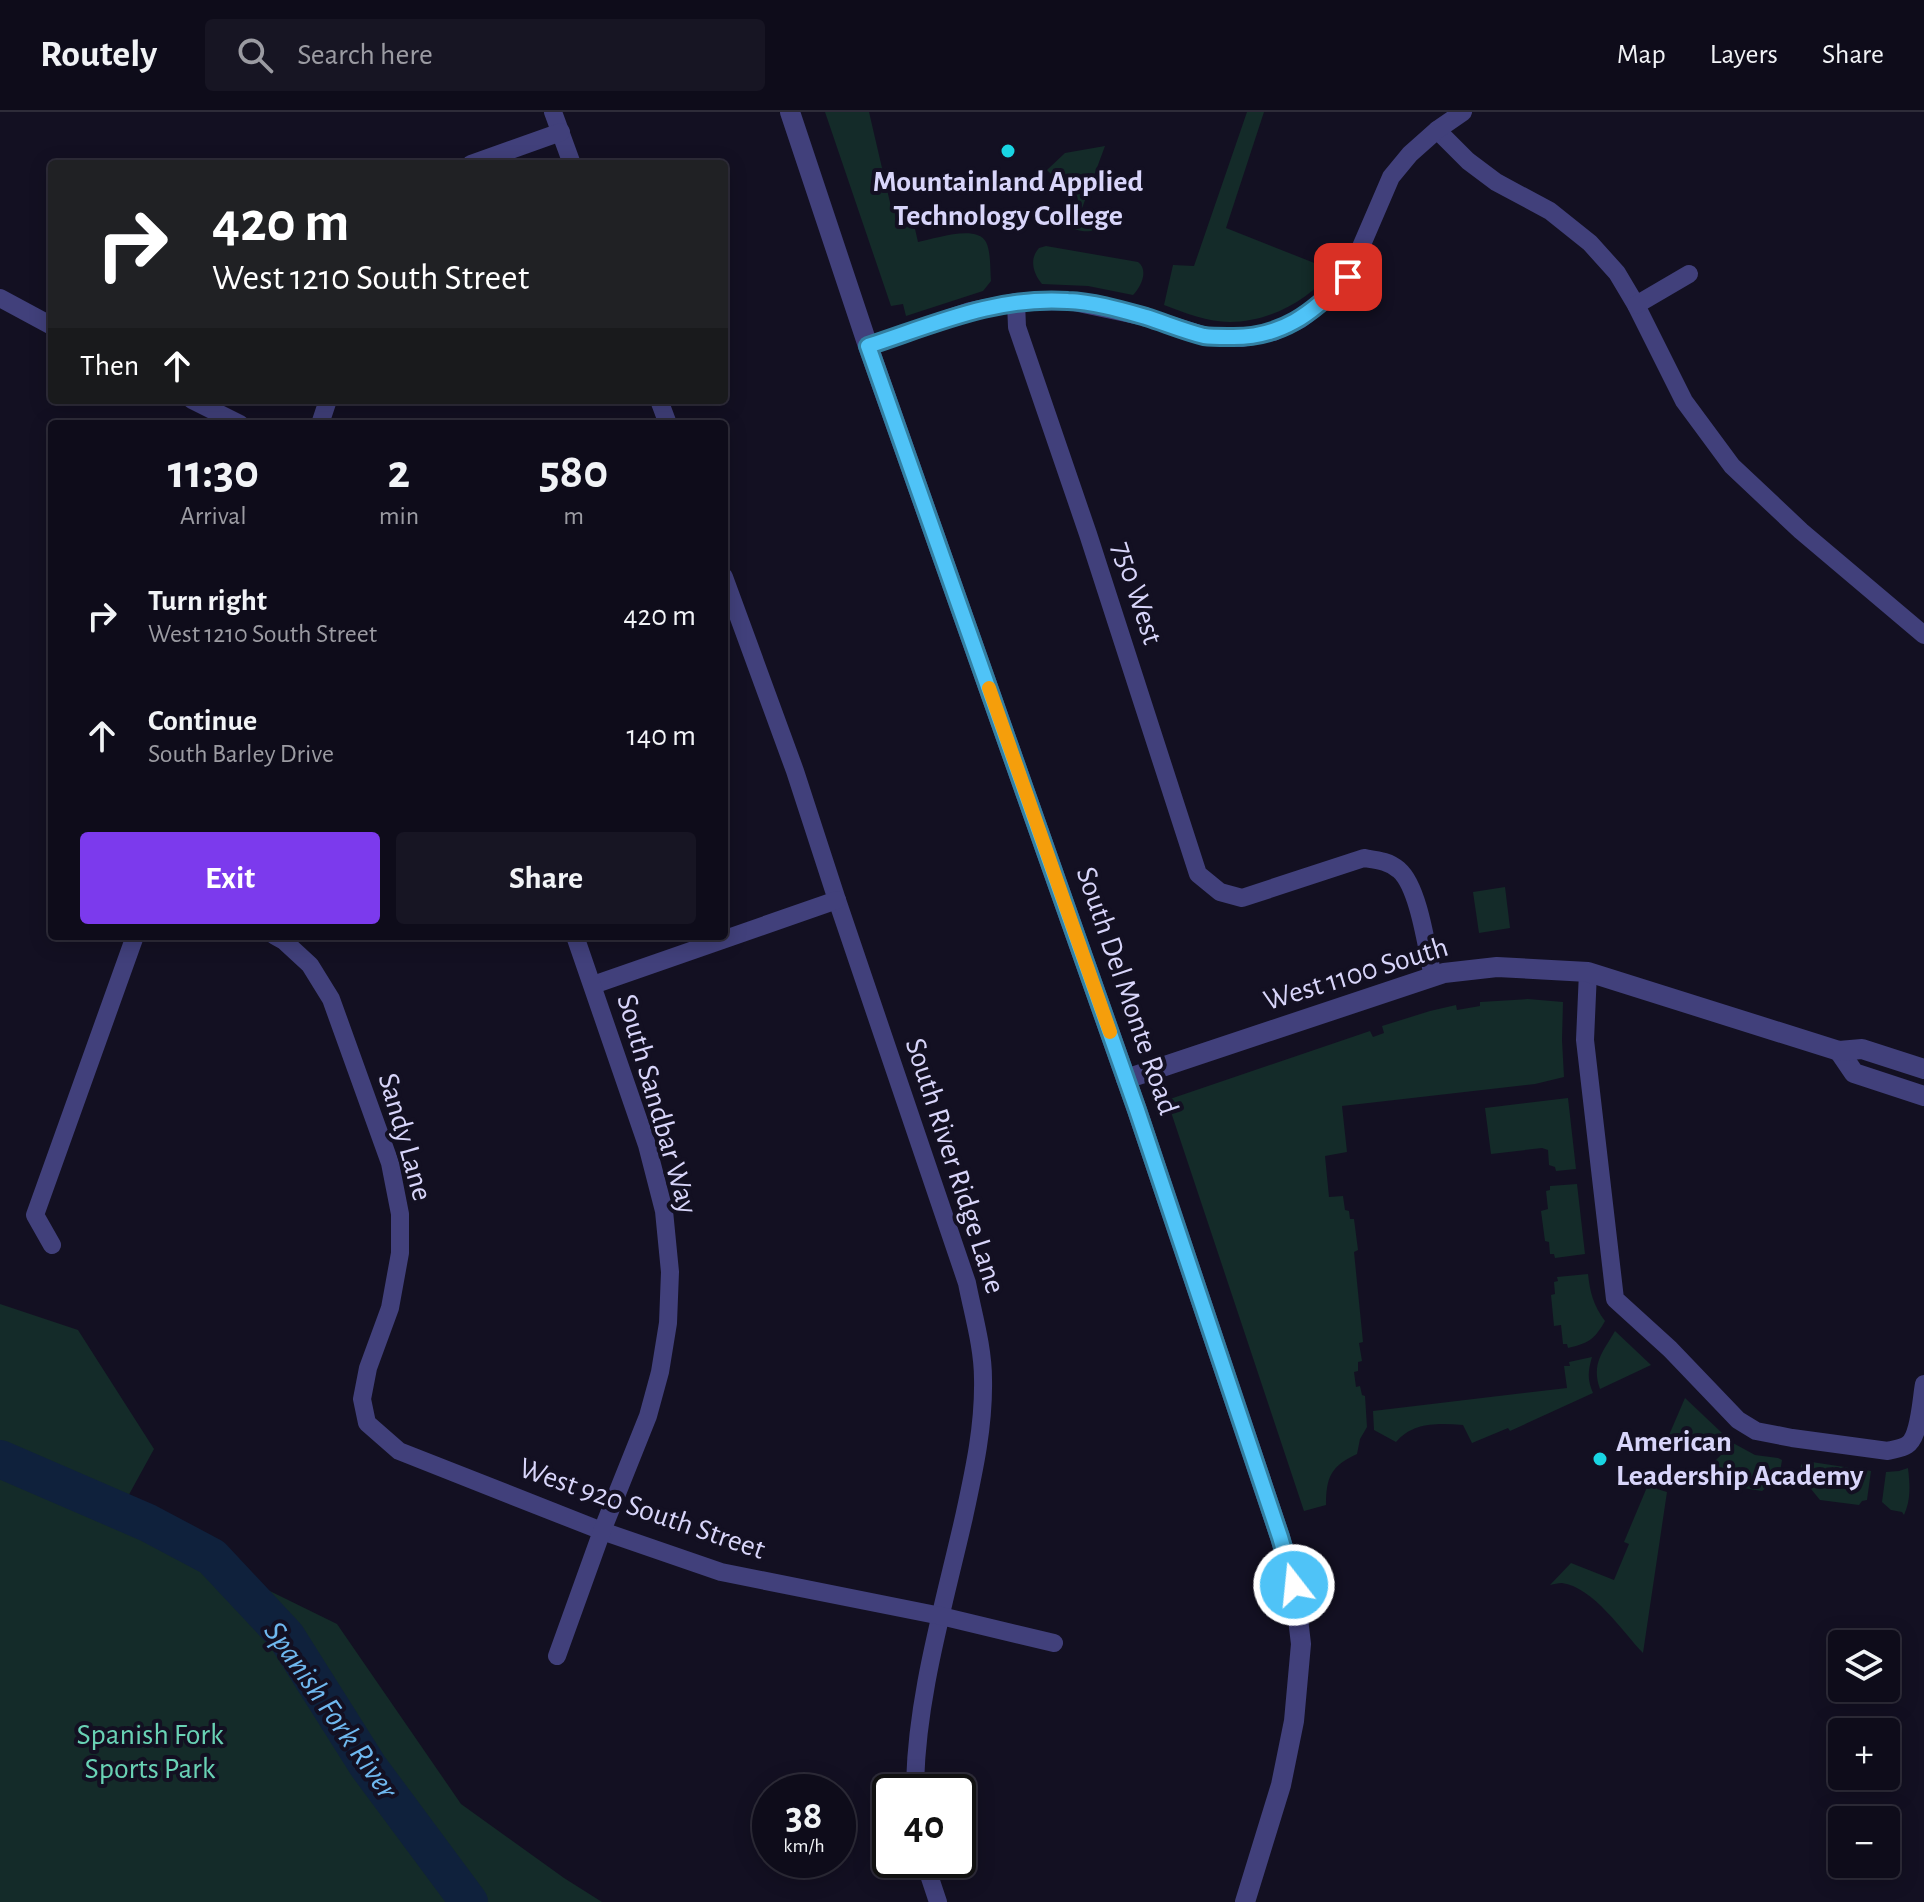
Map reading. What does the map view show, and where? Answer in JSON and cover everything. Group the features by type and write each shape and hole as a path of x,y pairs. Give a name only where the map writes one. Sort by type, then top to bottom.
{"street":[{"path":"553,112 571,160"},
{"name":"South Del Monte Road","path":"790,112 868,346 1126,1079 1294,1585 1301,1644 1294,1721 1281,1785 1245,1902"},
{"path":"868,346 970,311 1016,302 1083,303 1145,317 1206,336 1242,338 1273,332 1301,319 1348,277 1391,177 1410,154 1463,112"},
{"path":"1437,130 1468,161 1496,182 1550,211 1590,243 1617,273 1684,401 1732,466 1801,531 1924,635"},
{"path":"482,160 561,132"},
{"path":"1636,305 1689,274"},
{"path":"0,298 48,324"},
{"name":"750 West","path":"1016,302 1017,327 1198,874 1220,892 1242,898 1364,858 1384,861 1400,871 1413,888 1433,977"},
{"path":"200,404 232,420"},
{"name":"South River Ridge Lane","path":"728,588 795,771 967,1283 984,1376 974,1471 921,1713 915,1774"},
{"path":"728,938 837,900"},
{"path":"52,1245 35,1215 134,940"},
{"name":"Sandy Lane","path":"282,940 310,965 331,999 390,1163 400,1214 400,1253 390,1308 368,1368 362,1399 367,1423"},
{"name":"South Sandbar Way","path":"557,1656 648,1416 660,1372 668,1323 670,1272 664,1211 647,1145 576,940"},
{"path":"593,985 722,940"},
{"name":"West 1100 South","path":"1126,1079 1444,973 1497,967 1588,972 1839,1051 1862,1049 1924,1069"},
{"path":"1588,972 1585,1040 1615,1299 1670,1349 1738,1420 1756,1431 1888,1451 1901,1448 1910,1444 1915,1435 1924,1384"},
{"name":"West 1100 South","path":"1839,1051 1854,1073 1924,1096"},
{"name":"West 920 South Street","path":"367,1423 399,1451 602,1531 721,1572 941,1616 1054,1643"},
{"path":"930,1878 938,1902"}],"green space":[{"path":"825,112 869,112 892,211 910,207 918,242 965,233 981,237 986,242 991,281 983,291 906,316 903,304 891,306"},
{"path":"1247,112 1264,112 1226,228 1332,270 1300,300 1274,313 1245,321 1213,320 1164,305 1173,265 1194,266"},
{"path":"1105,146 1081,211 1096,218 1099,223 1092,231 1074,229 1077,196 1063,180 1059,182 1047,170 1065,153"},
{"path":"1046,246 1138,262 1143,269 1141,283 1133,295 1088,286 1042,284 1034,271 1033,261 1039,248"},
{"path":"1505,887 1510,928 1479,933 1473,892"},
{"path":"1528,999 1563,1002 1564,1077 1535,1084 1342,1106 1347,1152 1325,1156 1329,1197 1343,1196 1345,1210 1349,1211 1350,1219 1354,1219 1358,1250 1354,1252 1363,1342 1359,1343 1362,1361 1358,1362 1358,1371 1354,1372 1356,1387 1360,1386 1365,1396 1367,1427 1357,1454 1341,1463 1332,1474 1327,1487 1326,1505 1304,1511 1168,1103 1170,1099 1370,1031 1373,1037 1384,1033 1382,1026 1430,1011 1456,1005 1457,1010 1480,1006 1480,1002"},
{"path":"1568,1098 1576,1169 1556,1171 1549,1165 1548,1150 1542,1148 1491,1154 1485,1108"},
{"path":"1577,1184 1585,1254 1555,1258 1554,1254 1550,1254 1549,1242 1545,1241 1541,1211 1548,1209 1546,1191 1550,1190 1550,1186"},
{"path":"1588,1274 1593,1298 1605,1321 1590,1340 1568,1348 1567,1344 1563,1344 1561,1325 1554,1326 1551,1295 1555,1294 1554,1282 1558,1281 1557,1277"},
{"name":"Spanish Fork Sports Park","path":"0,1304 78,1330 154,1449 115,1520 182,1548 337,1624 461,1804 602,1902 0,1902"},
{"path":"1615,1331 1651,1365 1600,1389 1598,1365"},
{"path":"1592,1357 1589,1375 1593,1393 1510,1431 1508,1428 1472,1443 1463,1425 1418,1427 1396,1442 1374,1430 1373,1411 1567,1388 1564,1366"},
{"path":"1685,1398 1722,1433 1688,1453 1663,1449"},
{"path":"1733,1443 1755,1455 1782,1460 1779,1478 1762,1491 1718,1484 1708,1476 1712,1464"},
{"path":"1805,1461 1871,1471 1867,1500 1859,1505 1820,1500 1799,1481 1801,1465"},
{"path":"1908,1468 1908,1504 1904,1515 1882,1502 1886,1472"},
{"path":"1650,1480 1659,1483 1657,1489 1667,1492 1643,1653 1596,1601 1574,1586 1562,1583 1550,1585 1571,1563 1614,1580 1629,1544 1624,1542"}],"waterway":[{"name":"Spanish Fork River","path":"0,1459 148,1523 212,1557 286,1636 368,1766 469,1902"}],"slow traffic":[{"path":"989,688 1110,1032"}],"place":[{"name":"Mountainland Applied Technology College","path":"1008,151"},
{"name":"American Leadership Academy","path":"1600,1459"}],"route":[{"path":"1294,1585 1137,1110 868,346 970,311 1016,302 1069,301 1110,308 1206,336 1242,338 1273,332 1301,319 1348,277"}]}
